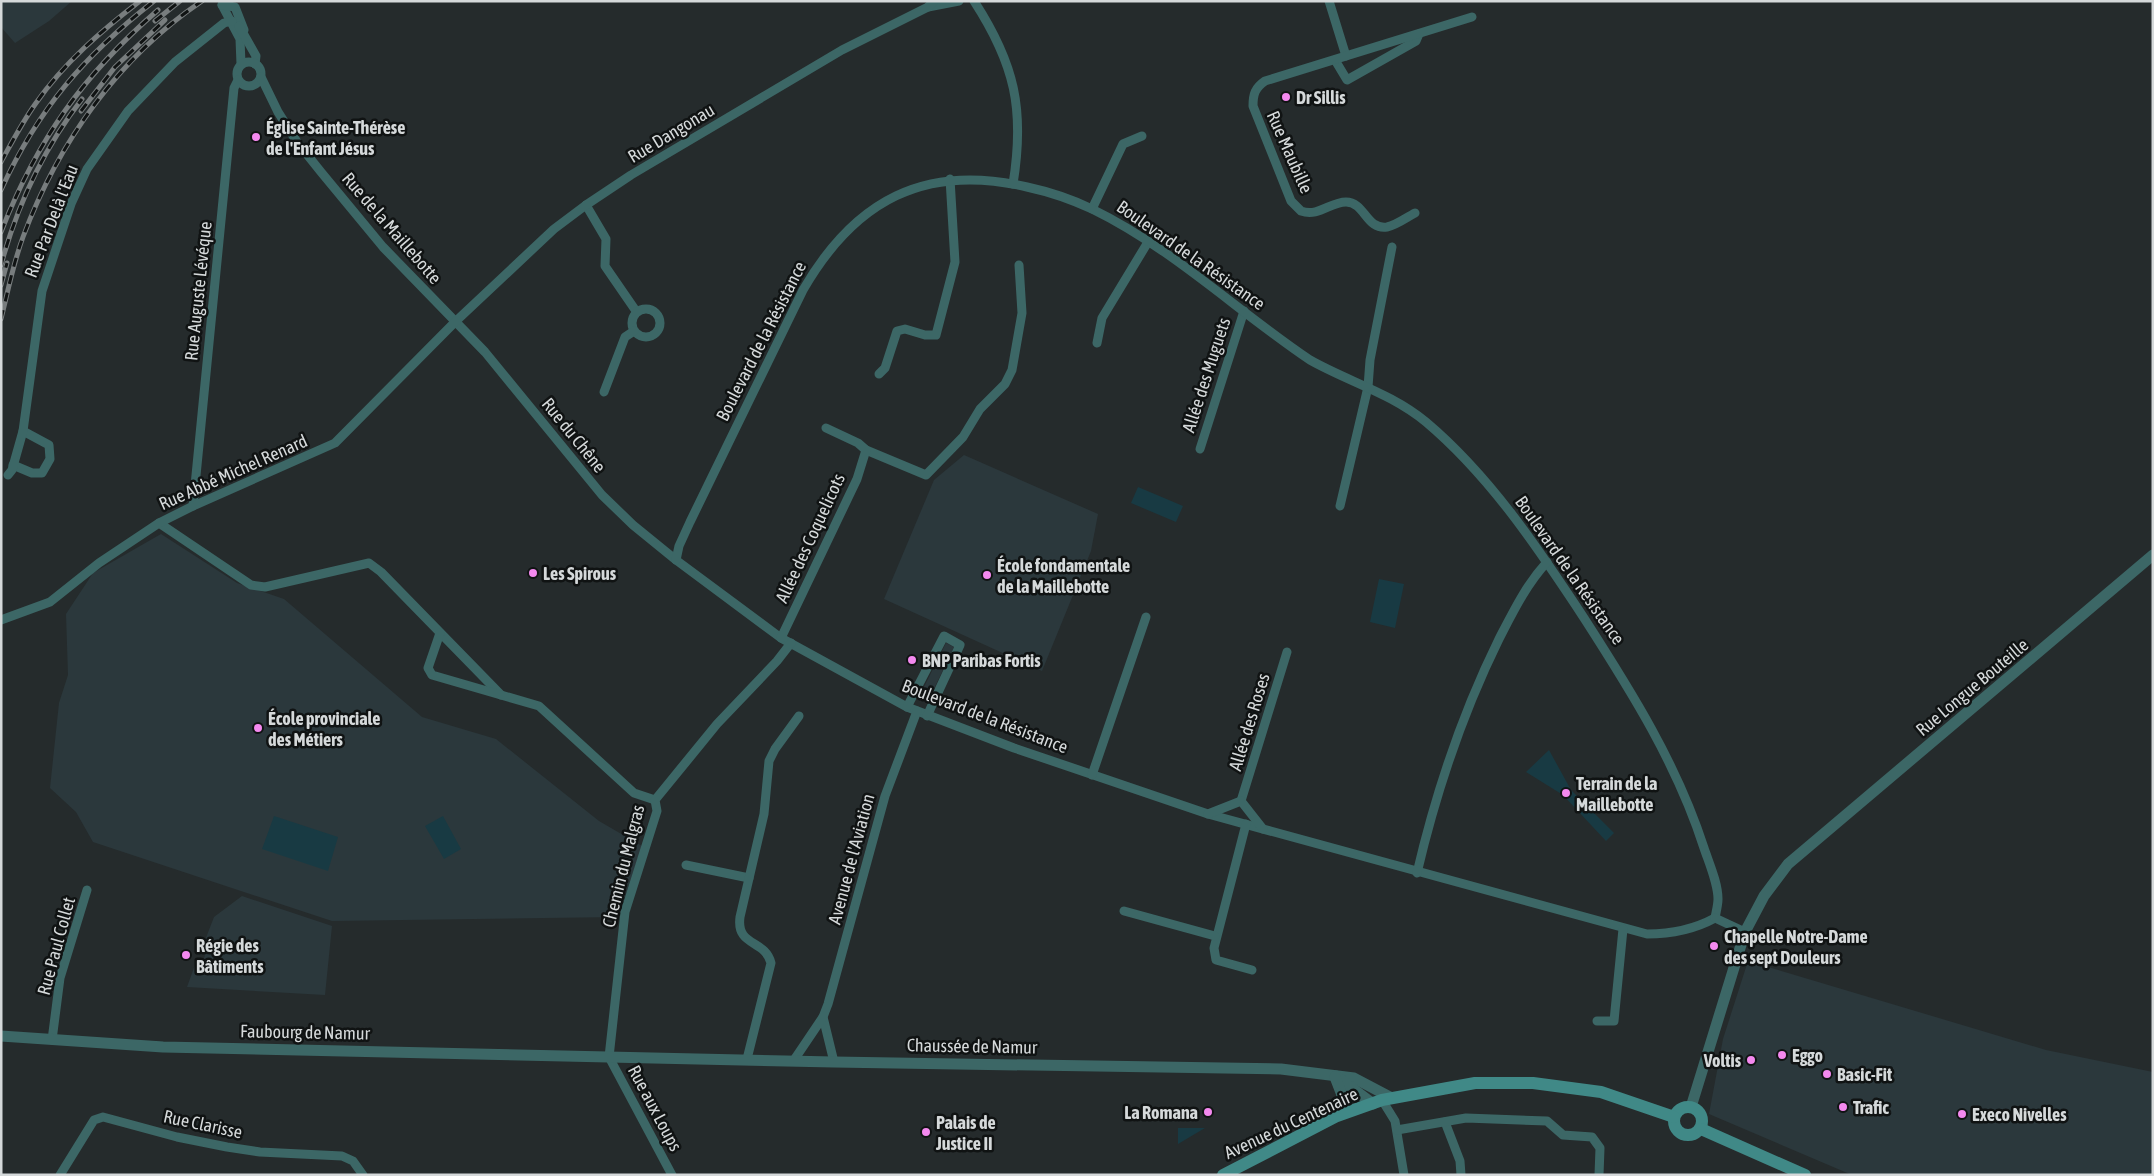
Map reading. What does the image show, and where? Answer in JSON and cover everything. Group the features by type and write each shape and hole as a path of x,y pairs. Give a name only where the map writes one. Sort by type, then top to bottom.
{"main road":[{"name":"Avenue du Centenaire","path":"1223,1175 1337,1116 1382,1101 1475,1083 1533,1083 1601,1092 1674,1117"},
{"path":"1691,1107 1702,1116 1700,1129 1690,1135 1684,1135 1678,1131 1674,1124 1674,1117 1678,1111 1691,1107"},
{"path":"1700,1129 1805,1175"}],"street":[{"name":"Rue Dangonau","path":"455,322 554,229 631,175 842,50 931,4 959,1"},
{"path":"974,1 1006,60 1016,102 1018,148 1013,184"},
{"path":"1329,1 1346,56"},
{"path":"225,3 240,39 241,64 236,71 238,80 244,85 251,86 258,82 261,77 260,68 250,62 241,64"},
{"path":"225,3 235,7 256,56 255,64"},
{"name":"Rue Maubille","path":"1415,213 1386,227 1376,225 1368,220 1363,212 1353,204 1344,202 1317,213 1301,212 1291,201 1253,106 1253,94 1258,86 1265,81 1472,18"},
{"path":"232,21 236,21 249,42"},
{"name":"Rue Par Delà l'Eau","path":"8,475 13,465 23,431 42,291 71,204 87,169 116,125 175,62 224,23 232,21"},
{"name":"Rue Maubille","path":"1335,60 1346,80 1416,41 1419,34"},
{"name":"Rue de la Maillebotte","path":"261,77 278,112 297,142 383,247 455,322"},
{"name":"Rue Auguste Lévéque","path":"193,506 234,88 238,80"},
{"path":"1092,209 1123,144 1142,136"},
{"path":"879,374 885,368 897,331 905,329 925,335 936,335 955,262 950,179"},
{"name":"Boulevard de la Résistance","path":"950,179 978,179 1013,184 1048,192 1092,209 1148,242 1310,360 1329,371 1402,404 1441,436 1490,489 1547,562 1643,712 1681,784 1718,898 1715,918 1700,926 1669,934 1647,934 1623,929 1208,814 1092,775 962,730 907,707 781,638 676,560 690,522 803,290 824,257 846,232 884,202 918,186 950,179"},
{"path":"586,205 606,239 605,266 636,311"},
{"path":"1097,343 1102,318 1148,242"},
{"path":"1340,506 1368,387 1370,360 1392,248"},
{"path":"826,428 858,443 866,450 926,475 963,437 980,409 1005,384 1012,370 1022,313 1019,265"},
{"path":"644,308 655,312 659,326 654,334 640,336 634,330 632,321 636,311 644,308"},
{"name":"Allée des Muguets","path":"1200,449 1244,311"},
{"name":"Rue Abbé Michel Renard","path":"1,620 50,602 99,563 159,523 336,443 455,322"},
{"name":"Rue du Chêne","path":"455,322 490,358 606,500 676,560"},
{"path":"604,392 625,337 634,330"},
{"path":"13,465 32,474 42,473 50,459 49,444 23,431"},
{"name":"Allée des Coquelicots","path":"781,638 857,479 866,450"},
{"path":"159,523 251,585 265,587 368,563 381,572 501,694"},
{"name":"Rue Longue Bouteille","path":"1746,932 1764,896 1788,864 2153,555"},
{"path":"1416,873 1436,797 1470,702 1515,608 1534,576 1547,562"},
{"path":"1092,775 1146,617"},
{"path":"440,633 428,668 432,675 539,706 634,793 655,800"},
{"path":"907,707 944,636 960,645 927,716"},
{"name":"Chemin du Malgras","path":"609,1057 627,903 653,826 657,811 655,800 717,724 777,661 791,643"},
{"name":"Allée des Roses","path":"1241,801 1287,652"},
{"name":"Avenue de l'Aviation","path":"794,1060 823,1017 828,1004 884,796 917,711"},
{"path":"747,1059 771,962 769,954 747,940 738,927 764,814 769,761 775,749 799,716"},
{"path":"1208,814 1241,801 1263,829"},
{"path":"1246,824 1215,936 1214,948 1216,960 1252,970"},
{"path":"686,865 749,878"},
{"name":"Rue Paul Collet","path":"52,1040 60,978 88,890"},
{"path":"1124,911 1215,936"},
{"path":"1691,1107 1746,932 1715,918"},
{"path":"1597,1021 1614,1021 1623,929"},
{"path":"823,1017 834,1062"},
{"name":"Faubourg de Namur","path":"1,1036 163,1047 609,1057"},
{"name":"Chaussée de Namur","path":"609,1057 1276,1069 1354,1078 1382,1101"},
{"name":"Rue aux Loups","path":"609,1057 672,1175"},
{"path":"1334,1075 1382,1101 1395,1121 1404,1175"},
{"path":"1334,1075 1342,1095 1337,1116"},
{"name":"Rue Clarisse","path":"60,1175 94,1120 103,1117 177,1137 227,1147 260,1152 342,1156 353,1161 363,1175"},
{"path":"1397,1130 1466,1118 1547,1121 1563,1135 1592,1137 1600,1148 1599,1175"},
{"path":"1445,1122 1460,1160 1461,1175"}],"shaded area":[{"path":"1,1 72,1 49,21 15,43 1,27"},
{"name":"École fondamentale de la Maillebotte","path":"964,455 1098,514 1091,551 1042,671 884,599 934,480"},
{"path":"1138,487 1183,506 1176,522 1131,503"},
{"name":"École provinciale des Métiers","path":"161,534 237,583 284,599 422,717 496,739 599,821 642,846 618,917 332,921 93,842 76,812 50,788 59,703 68,675 66,614 93,573"},
{"path":"1379,579 1404,584 1395,628 1370,622"},
{"path":"946,643 954,647 930,697 921,693"},
{"name":"Terrain de la Maillebotte","path":"1549,750 1571,790 1614,833 1606,841 1563,795 1526,772"},
{"path":"274,816 338,837 328,871 262,849"},
{"path":"443,816 461,849 444,859 425,826"},
{"path":"242,896 332,926 325,995 187,987 195,965 202,962 205,956 202,948 214,917"},
{"path":"1748,961 2046,1050 2153,1072 2153,1175 1852,1175 1709,1114 1723,1039"},
{"path":"1178,1128 1205,1128 1178,1144"}],"railway":[{"path":"1,162 31,110 59,74 97,36 140,1"},
{"path":"1,190 31,134 65,86 106,42 154,1"},
{"path":"155,21 180,1"},
{"path":"1,319 13,267 23,237 37,202 73,136 94,105 118,76 144,49 202,1"},
{"path":"1,232 30,168 65,111 107,59 158,10"},
{"path":"81,111 115,67 165,20"},
{"path":"1,265 15,221 33,178 56,137 82,99"},
{"path":"1,285 7,263"}],"place":[{"name":"Dr Sillis","path":"1286,97"},
{"name":"Église Sainte-Thérèse de l'Enfant Jésus","path":"256,137"},
{"name":"Les Spirous","path":"533,573"},
{"name":"École fondamentale de la Maillebotte","path":"987,575"},
{"name":"BNP Paribas Fortis","path":"912,660"},
{"name":"École provinciale des Métiers","path":"258,728"},
{"name":"Terrain de la Maillebotte","path":"1566,793"},
{"name":"Chapelle Notre-Dame des sept Douleurs","path":"1714,946"},
{"name":"Régie des Bâtiments","path":"186,955"},
{"name":"Eggo","path":"1782,1055"},
{"name":"Voltis","path":"1751,1060"},
{"name":"Basic-Fit","path":"1827,1074"},
{"name":"Trafic","path":"1843,1107"},
{"name":"La Romana","path":"1208,1112"},
{"name":"Execo Nivelles","path":"1962,1114"},
{"name":"Palais de Justice II","path":"926,1132"}]}
